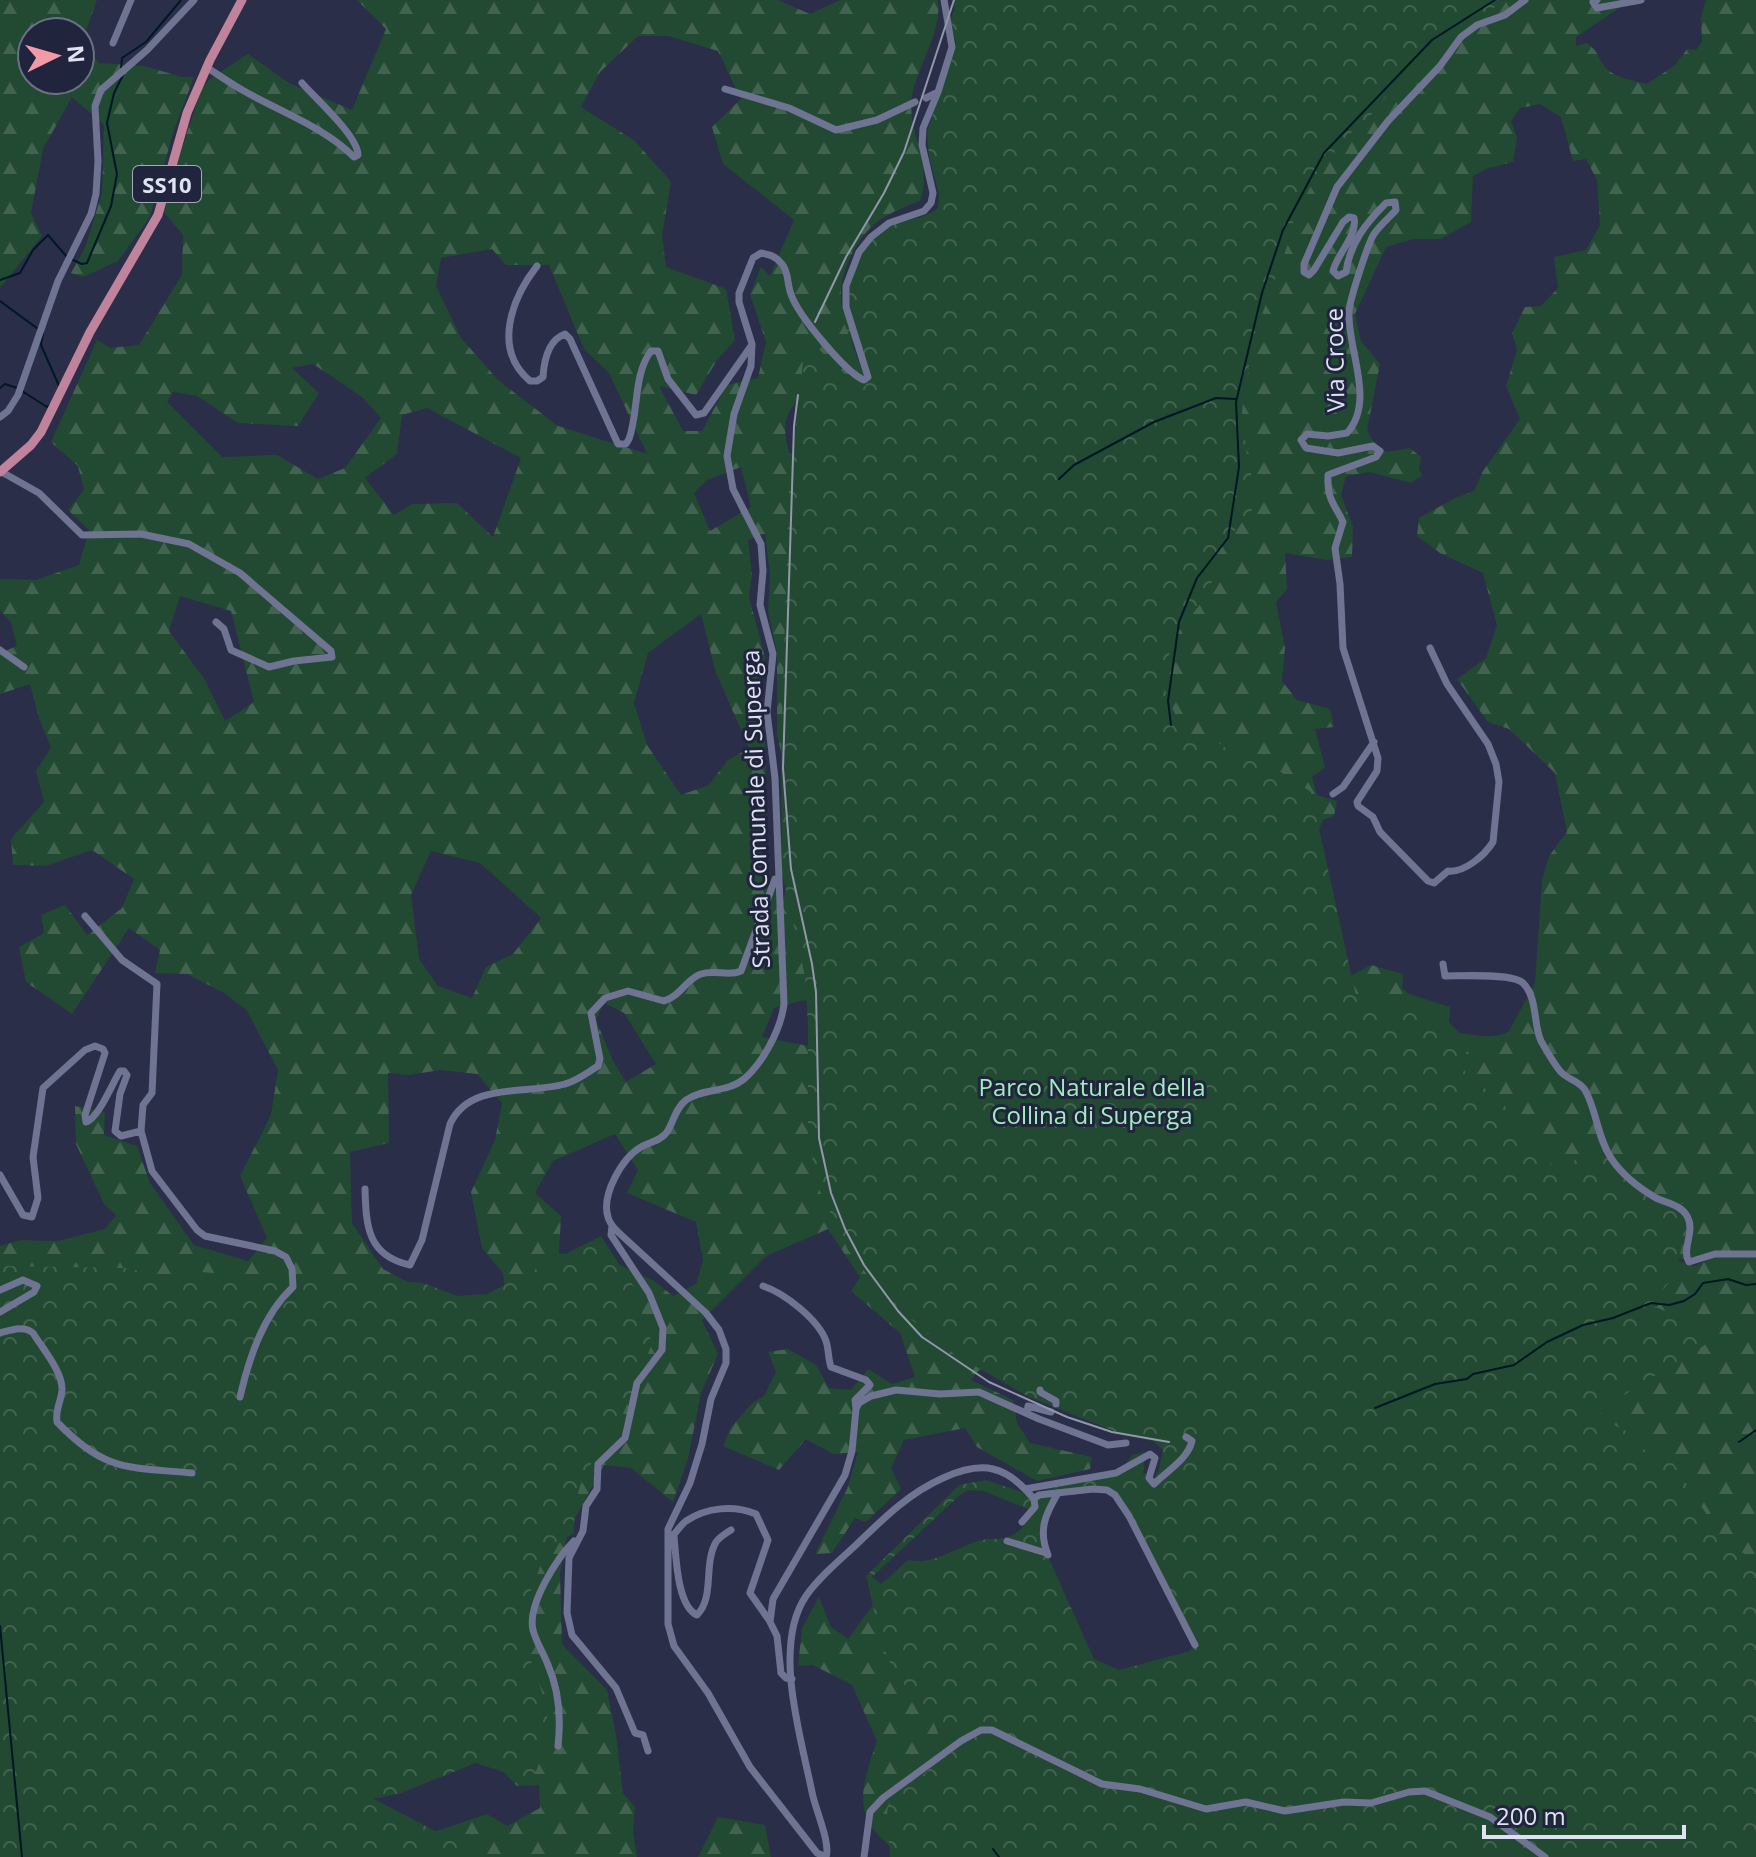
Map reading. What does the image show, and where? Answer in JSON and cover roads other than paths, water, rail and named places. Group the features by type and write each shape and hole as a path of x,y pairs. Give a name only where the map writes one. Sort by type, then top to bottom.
{"main road":[{"name":"SS10","path":"0,472 41,432 106,304 158,215 177,140 206,67 242,0"}],"street":[{"path":"113,43 131,0"},
{"path":"0,417 18,395 65,264 91,214 98,161 95,106 101,90 147,50 194,0"},
{"name":"Strada Comunale di Superga","path":"612,1226 608,1218 608,1200 627,1158 667,1132 678,1108 686,1101 695,1095 735,1085 746,1077 757,1065 782,1020 784,1004 775,778 767,712 773,654 760,605 762,551 733,489 727,456 734,414 751,366 752,344 739,293 753,258 761,253 773,255 785,266 791,297 805,318 848,369 859,379 868,377 846,307 846,286 859,252 871,237 889,223 924,211 931,203 933,193 922,145 923,128 952,47 944,0"},
{"name":"Via Croce","path":"1430,648 1447,684 1488,744 1499,782 1493,842 1482,857 1454,872 1448,871 1438,882 1430,883 1380,832 1373,817 1357,802 1377,771 1374,742 1343,648 1335,548 1343,522 1332,504 1327,480 1328,475 1376,457 1380,451 1373,446 1350,451 1325,451 1306,448 1301,440 1307,434 1328,436 1347,433 1354,426 1359,395 1350,339 1349,309 1373,235 1396,210 1395,202 1386,203 1367,222 1348,258 1346,272 1341,276 1333,271 1336,258 1355,229 1354,218 1349,217 1343,222 1332,244 1309,275 1304,272 1304,264 1337,187 1388,121 1440,66 1461,37 1477,25 1505,15 1525,0"},
{"path":"1597,0 1593,2 1597,8 1641,0"},
{"path":"206,67 338,142 354,157 358,155 358,149 349,135 302,83"},
{"path":"725,89 789,108 836,130 877,120 915,102"},
{"path":"926,98 938,92"},
{"path":"537,266 525,280 512,307 510,345 516,367 530,381 543,377 547,352 558,337 565,334 618,444 626,444 629,439 644,360 651,351 658,351 673,387 696,415 704,413 710,406 752,344"},
{"path":"0,472 39,493 82,535 136,534 183,542 230,566 331,651 332,657 262,666 231,650 224,629 216,622"},
{"path":"0,650 24,667"},
{"path":"1333,794 1340,792 1374,742"},
{"path":"365,1189 371,1235 376,1248 391,1259 410,1265 422,1240 450,1124 456,1111 479,1096 568,1084 598,1066 600,1059 591,1013 605,998 628,991 664,1001 676,995 700,974 741,971 778,869"},
{"path":"85,916 122,960 157,984 152,1093 143,1105 141,1131 152,1171 205,1236 275,1251 286,1257 292,1269 293,1287 281,1298 266,1321 240,1397"},
{"path":"1443,964 1445,976 1507,978 1519,980 1526,987 1540,1038 1560,1071 1585,1089 1601,1141 1610,1158 1621,1172 1647,1192 1684,1210 1690,1221 1685,1255 1689,1262 1715,1254 1756,1254"},
{"path":"0,1175 23,1215 32,1217 38,1198 33,1157 43,1088 85,1050 95,1046 105,1053 85,1115 86,1122 95,1117 120,1071 124,1071 127,1075 120,1094 115,1131 121,1136 141,1131"},
{"path":"612,1226 611,1235 654,1305 663,1328 662,1350 637,1383 625,1438 598,1464 597,1489 586,1506 583,1531 569,1558 567,1613 572,1635 616,1688 635,1733 643,1735 648,1751"},
{"path":"612,1226 706,1313 719,1330 726,1349 726,1363 711,1399 690,1483 672,1519 668,1624 674,1646 708,1693 750,1767 817,1853 826,1857 828,1848 814,1805 792,1679 790,1643 796,1615 806,1596 825,1574 899,1504 932,1483 975,1465 998,1471 1036,1494 1107,1490 1115,1495 1129,1516 1195,1645"},
{"path":"0,1290 23,1280 37,1286 34,1292 0,1312"},
{"path":"763,1286 789,1298 818,1327 825,1338 831,1367 866,1380 870,1385 855,1400 852,1451 845,1475 773,1599 770,1622"},
{"path":"0,1333 20,1328 33,1333 60,1379 62,1392 56,1410 57,1422 99,1458 121,1466 192,1473"},
{"path":"856,1409 859,1403 871,1396 896,1390 940,1394 979,1392 1108,1445 1126,1443"},
{"path":"1027,1413 1028,1406 1053,1408 1056,1401 1040,1390"},
{"path":"1036,1494 1116,1473 1150,1454 1155,1458 1149,1478 1154,1484 1184,1457 1192,1441 1186,1437"},
{"path":"1007,1541 1047,1554 1041,1531 1045,1514 1058,1493"},
{"path":"1022,1522 1032,1510 1036,1494"},
{"path":"671,1538 686,1522 722,1508 733,1507 756,1514 768,1540 750,1593 765,1612 777,1636 781,1673 792,1679"},
{"path":"1032,1510 1045,1514"},
{"path":"671,1538 680,1585 690,1611 697,1615 706,1602 708,1568 717,1541 731,1530"},
{"path":"558,1746 560,1723 557,1695 554,1679 533,1629 533,1610 559,1555 583,1531"},
{"path":"864,1857 870,1812 883,1798 961,1741 981,1730 992,1730 1102,1784 1140,1789 1206,1809 1246,1802 1285,1811 1344,1802 1371,1803 1409,1792 1425,1791 1490,1817 1545,1857"}],"waterway":[{"path":"121,69 122,58 146,42 181,0"},
{"path":"1171,725 1168,701 1179,622 1197,578 1228,538 1239,467 1236,402 1262,293 1283,230 1324,153 1432,40 1495,0"},
{"path":"73,260 87,263 111,206 117,174 107,123 114,93 123,75"},
{"path":"0,280 20,273 33,250 48,235 67,257"},
{"path":"0,301 38,329"},
{"path":"43,333 41,345 59,386"},
{"path":"0,388 5,384 17,388"},
{"path":"22,391 47,407 50,405"},
{"path":"1059,479 1074,465 1154,422 1216,398 1236,399"},
{"path":"1375,1408 1435,1384 1467,1379 1473,1374 1514,1365 1547,1342 1583,1325 1613,1318 1651,1303 1669,1305 1684,1301 1695,1294 1703,1283 1728,1279 1746,1285 1756,1284"},
{"path":"1739,1442 1756,1430"},
{"path":"0,1626 22,1857"},
{"path":"993,1849 999,1857"}],"tram line":[{"path":"815,322 846,257 904,152 954,0"},
{"path":"798,395 794,426 783,768 791,869 816,992 819,1138 831,1193 864,1265 922,1337 989,1382 1067,1417 1112,1432 1169,1442"}],"park label":[{"name":"Parco Naturale della Collina di Superga","path":"1092,1100"}]}
